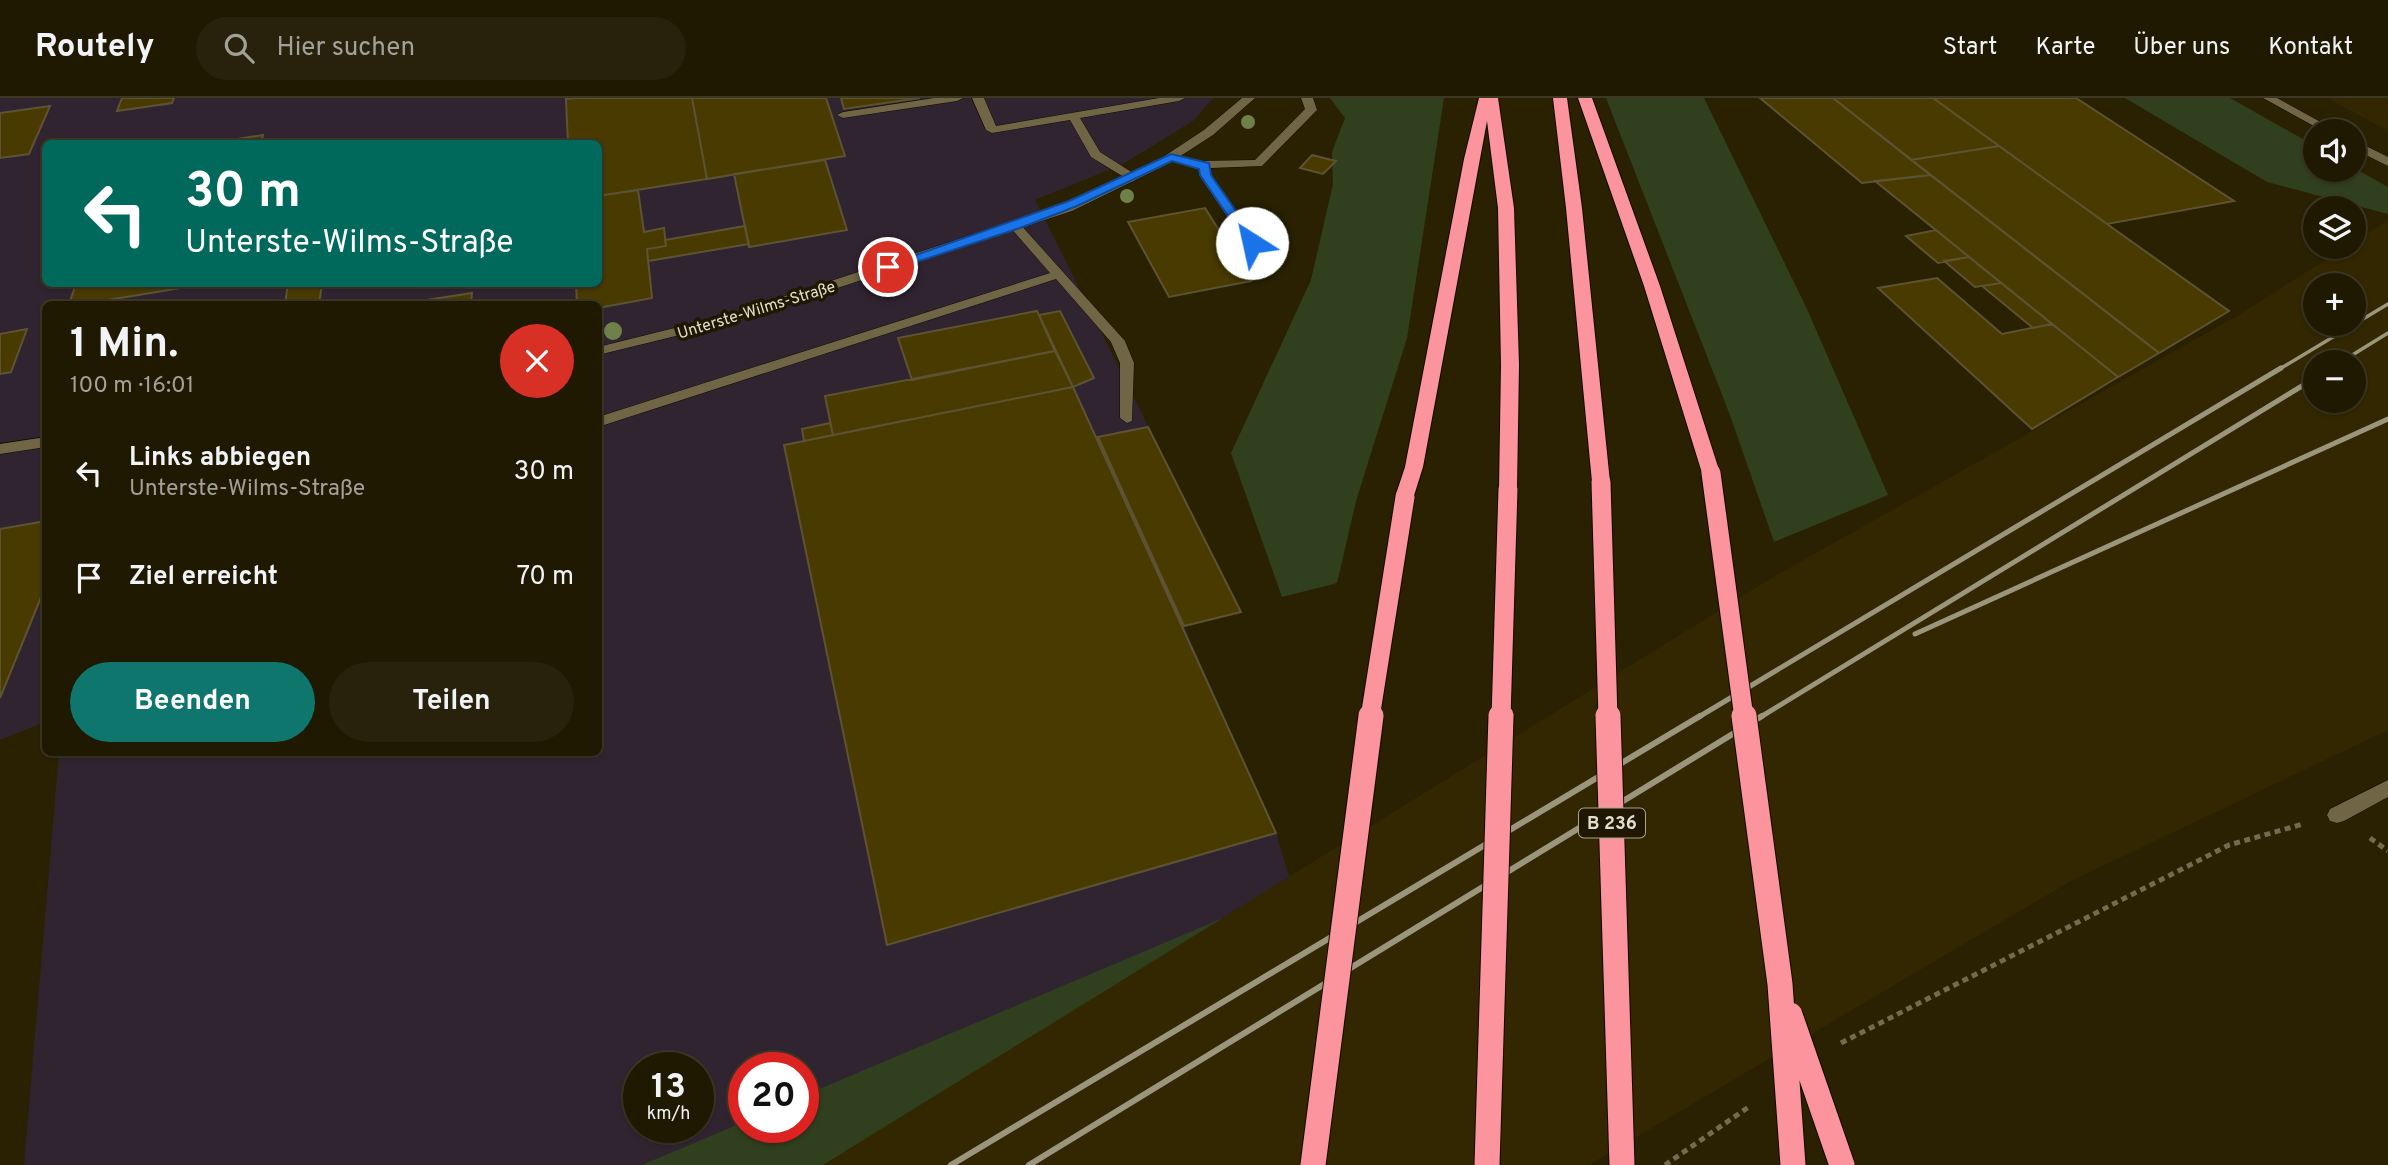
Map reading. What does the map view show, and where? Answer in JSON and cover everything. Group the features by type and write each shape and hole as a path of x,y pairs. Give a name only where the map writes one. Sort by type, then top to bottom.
{"highway":[{"path":"1487,1165 1510,365 1506,208 1489,98"},
{"path":"1313,1165 1363,765 1405,497 1414,467 1471,159 1489,98"},
{"name":"B 236","path":"1560,98 1574,208 1601,482 1622,1165"},
{"path":"1585,98 1652,286 1711,473 1780,984 1793,1165"},
{"path":"1780,984 1842,1165"}],"street":[{"path":"843,115 957,98"},
{"path":"978,98 992,130 1179,98"},
{"name":"Unterste-Wilms-Straße","path":"602,350 709,325 1016,226 1132,178 1171,157 1234,113 1250,98"},
{"path":"1171,157 1197,165 1258,163 1311,110 1307,98"},
{"path":"2269,98 2308,119"},
{"path":"1074,117 1095,154 1132,178"},
{"path":"2366,150 2388,162"},
{"path":"1205,165 1205,175 1252,243"},
{"path":"1016,226 1118,341 1127,363 1127,418"},
{"path":"602,421 1059,274"},
{"path":"0,449 42,443"},
{"path":"2337,814 2388,788"}],"path":[{"path":"1835,1047 2229,845 2337,814"},
{"path":"1665,1165 1755,1102"}],"shaded area":[{"path":"0,98 1213,98 1193,121 1123,164 1035,200 1241,612 1184,626 1276,833 1293,889 786,1165 24,1165 59,756 602,756 602,301 42,301 42,723 0,740"},
{"path":"2327,98 2388,98 2388,131"},
{"path":"2388,220 2388,730 2071,881 1589,1165 823,1165 1775,576 2237,316 2303,274 2303,336 2366,336 2366,273 2305,273 2327,259 2366,259 2366,234"}],"green space":[{"path":"1330,98 1444,98 1407,338 1356,501 1337,583 1282,597 1231,453 1311,280 1333,184 1332,152 1345,118"},
{"path":"1606,98 1704,98 1807,309 1888,495 1774,542 1730,415"},
{"path":"2125,98 2230,98 2303,139 2303,182 2366,182 2366,175 2388,187 2388,214 2366,208 2366,196 2320,196 2267,182"},
{"path":"1223,918 823,1165 642,1165 694,1143 714,1143 714,1135 728,1129 728,1143 819,1143 819,1089"}],"building":[{"path":"122,98 174,98 172,103 117,111"},
{"path":"692,98 707,179 602,195 602,140 568,140 566,99"},
{"path":"692,98 826,98 845,156 707,179"},
{"path":"841,98 920,98 844,109"},
{"path":"1760,98 1833,98 1931,175 1862,183"},
{"path":"1833,98 1933,98 1999,146 1911,160"},
{"path":"1933,98 2076,98 2234,201 2107,224"},
{"path":"50,106 29,154 0,158 0,113"},
{"path":"263,135 262,140 231,140"},
{"path":"1999,146 2229,311 2159,353 1911,160"},
{"path":"1312,155 1336,161 1323,174 1300,168"},
{"path":"825,160 847,230 749,247 734,174"},
{"path":"1931,175 2159,353 2118,377 1875,181"},
{"path":"638,190 644,232 664,228 666,246 647,249 652,298 602,307 602,301 577,301 576,287 602,287 602,195"},
{"path":"1205,208 1251,281 1169,297 1128,222"},
{"path":"745,226 749,244 648,261 647,249 666,246 665,240"},
{"path":"1936,230 1969,257 1938,263 1906,236"},
{"path":"1969,257 2001,283 1975,287 1944,261"},
{"path":"1937,278 2002,334 2052,324 2118,377 2032,429 1878,288"},
{"path":"2001,283 2052,324 2033,328 1982,286"},
{"path":"75,287 187,287 102,301 70,301"},
{"path":"288,287 322,287 319,301 285,301"},
{"path":"472,293 471,301 420,301"},
{"path":"1037,311 1055,351 912,380 898,338"},
{"path":"1060,311 1094,378 1073,387 1039,315"},
{"path":"27,329 11,372 0,374 0,334"},
{"path":"1055,351 1073,387 833,435 825,396"},
{"path":"1073,387 1276,833 887,945 784,445"},
{"path":"830,423 833,435 804,441 802,429"},
{"path":"1148,427 1241,612 1184,626 1098,437"},
{"path":"42,522 42,595 0,698 0,529"}],"railway":[{"path":"2278,370 2388,304"},
{"path":"2360,350 2388,333"},
{"path":"1697,718 2281,368"},
{"path":"1759,718 2303,385"},
{"path":"1915,634 2388,419"},
{"path":"951,1165 1700,716"},
{"path":"1029,1165 1762,716"}],"route":[{"path":"888,267 1016,226 1099,194 1171,157 1205,165 1205,175 1252,243"}]}
